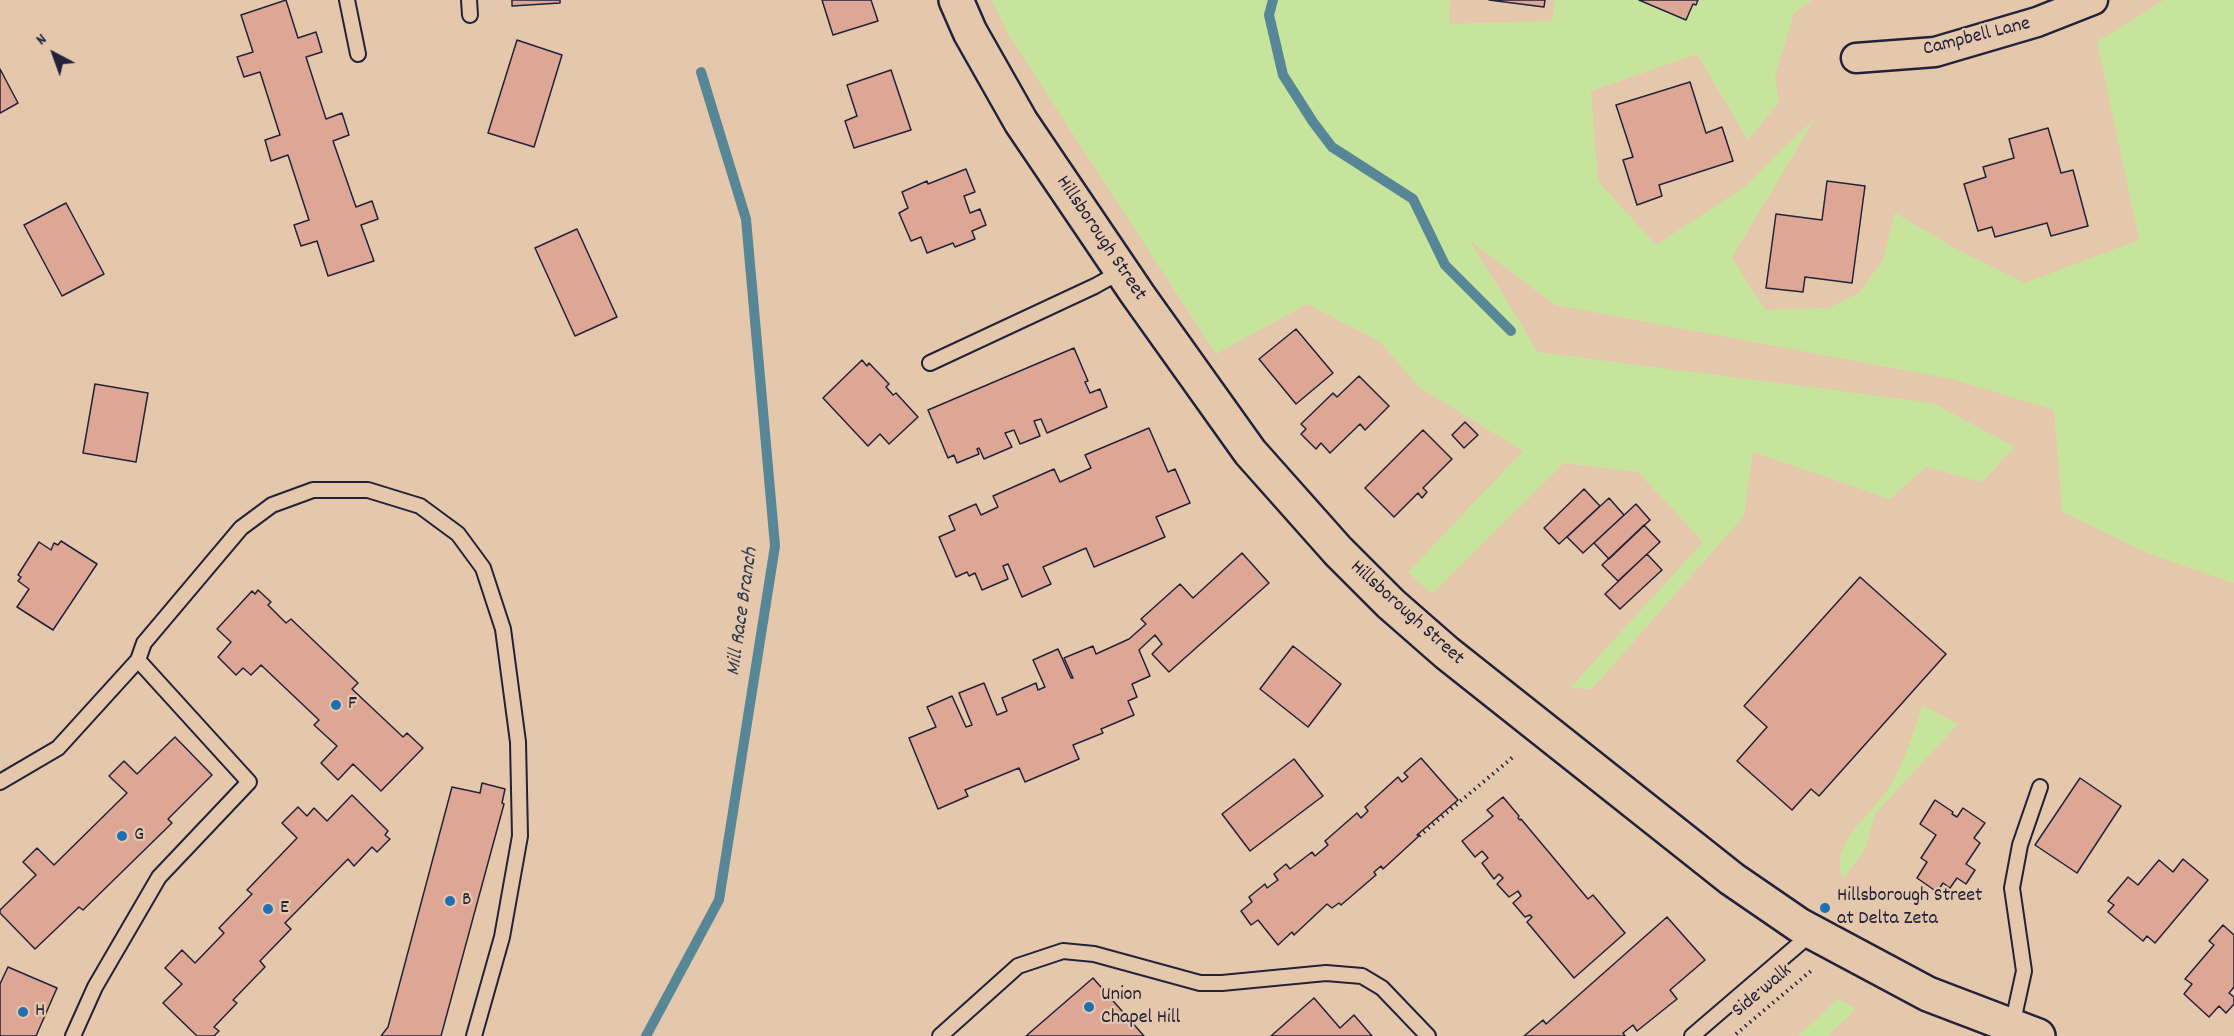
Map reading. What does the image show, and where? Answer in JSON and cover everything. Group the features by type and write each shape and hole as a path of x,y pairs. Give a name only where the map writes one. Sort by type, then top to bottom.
{"street":[{"name":"Hillsborough Street","path":"956,0 970,32 1021,122 1122,271 1250,452 1338,551 1391,604 1447,653 1723,872 1812,933 1928,994 2025,1031"},
{"name":"Campbell Lane","path":"1856,58 1935,52 2037,22 2094,0"}],"lane":[{"path":"347,0 358,54"},
{"path":"469,0 470,15"},
{"path":"930,363 1095,286 1122,271"},
{"path":"0,782 58,748 138,660 144,643 242,528 272,505 314,490 368,490 420,506 458,534 483,568 503,629 518,742 520,836 502,937 474,1036"},
{"path":"73,1036 95,987 159,877 249,782 138,660"},
{"path":"2025,1031 2024,970 2013,888 2020,845 2040,787"},
{"path":"1692,1036 1812,933"},
{"path":"940,1036 1018,966 1063,951 1094,954 1200,983 1326,973 1362,976 1382,988 1428,1036"}],"path":[{"path":"1419,836 1513,757"},
{"name":"Side walk","path":"1733,1036 1812,970"}],"green space":[{"path":"992,0 1450,0 1449,24 1552,21 1555,0 1812,0 1794,13 1775,76 1779,102 1748,140 1697,54 1591,91 1598,181 1656,245 1746,186 1815,119 1732,257 1765,310 1828,308 1859,293 1883,260 1895,213 1960,251 2025,283 2139,240 2097,42 2164,0 2234,0 2234,583 2152,555 2062,512 2054,410 1952,379 1555,305 1470,241 1538,352 1933,403 2015,447 1982,482 1926,467 1890,499 1753,452 1744,516 1592,689 1570,688 1703,542 1638,472 1564,463 1432,594 1408,572 1523,451 1420,388 1379,341 1307,304 1216,354 1008,34"},
{"path":"1922,705 1958,724 1875,814 1865,849 1843,879 1840,866 1841,854 1847,841 1890,786 1908,747"},
{"path":"1838,999 1856,1009 1828,1036 1798,1036"}],"building":[{"path":"286,0 298,38 316,32 322,52 306,57 326,119 342,113 349,135 333,141 356,207 372,201 378,219 361,225 374,261 328,276 317,241 301,246 294,225 309,220 288,155 271,161 265,140 280,135 260,72 244,77 237,57 253,52 241,15"},
{"path":"512,0 560,0 560,3 512,6"},
{"path":"822,0 871,0 878,21 833,35"},
{"path":"1489,0 1545,0 1544,7"},
{"path":"1639,0 1698,0 1696,5 1693,4 1686,20"},
{"path":"517,40 562,55 534,147 488,133"},
{"path":"0,69 18,103 0,113"},
{"path":"891,70 911,130 854,148 845,121 857,116 847,85"},
{"path":"1690,82 1706,133 1722,127 1733,161 1659,185 1662,196 1637,205 1623,160 1633,157 1616,105"},
{"path":"2048,128 2061,173 2073,170 2088,226 2051,236 2047,223 1995,237 1992,227 1978,231 1964,184 1986,177 1983,167 2014,158 2009,139"},
{"path":"966,169 975,192 964,196 970,213 980,209 986,225 972,231 975,239 955,247 953,243 927,253 921,237 911,241 899,213 908,208 902,192 927,181 928,184"},
{"path":"1827,181 1865,186 1852,283 1805,277 1803,292 1766,288 1776,214 1822,220"},
{"path":"66,203 104,274 62,296 24,225"},
{"path":"577,229 617,317 575,336 535,248"},
{"path":"1296,329 1333,373 1296,404 1259,359"},
{"path":"1074,348 1088,381 1085,382 1090,393 1100,389 1107,407 1047,433 1041,419 1034,421 1040,436 1020,444 1014,430 1005,433 1012,447 984,459 979,448 977,449 979,454 957,463 954,455 948,458 928,410"},
{"path":"862,360 867,366 869,363 889,384 886,387 893,395 896,393 918,417 889,444 880,434 868,446 823,398"},
{"path":"1359,376 1389,406 1365,430 1360,424 1330,453 1321,443 1316,449 1301,434 1306,429 1301,424 1333,393 1337,397"},
{"path":"95,384 148,393 136,462 83,453"},
{"path":"1465,422 1478,435 1464,448 1452,435"},
{"path":"1149,428 1168,472 1175,469 1190,503 1156,517 1165,537 1094,567 1086,548 1043,567 1051,584 1022,597 1008,564 1003,566 1008,579 982,590 975,573 969,576 967,572 956,577 939,537 955,530 949,516 976,504 981,515 998,507 993,496 1054,469 1060,482 1091,468 1085,455"},
{"path":"1423,430 1452,459 1423,488 1427,492 1422,498 1418,493 1394,517 1365,488"},
{"path":"1584,489 1600,506 1559,544 1544,528"},
{"path":"1609,498 1624,515 1583,553 1567,537"},
{"path":"1636,504 1650,520 1609,559 1594,543"},
{"path":"1644,525 1660,542 1618,581 1602,565"},
{"path":"61,541 97,564 53,630 17,607 29,589 18,581 21,577 18,575 39,542 51,550 54,543 58,545"},
{"path":"1242,553 1269,583 1169,672 1152,654 1162,644 1155,635 1139,650 1150,676 1132,684 1137,697 1128,701 1134,715 1101,729 1103,733 1073,745 1079,759 1025,782 1019,768 965,790 968,796 938,809 909,738 936,727 927,707 952,696 966,727 972,725 959,693 984,683 997,715 1007,711 1002,698 1036,683 1038,690 1045,687 1033,660 1058,649 1073,678 1064,658 1093,646 1096,654 1129,639 1146,624 1141,619 1180,584 1193,598"},
{"path":"1647,554 1662,570 1620,609 1605,594"},
{"path":"1860,577 1946,654 1819,796 1811,789 1792,810 1737,761 1767,727 1744,706"},
{"name":"F","path":"258,590 271,602 268,605 286,623 291,619 358,683 352,689 403,737 407,733 423,748 381,791 353,764 338,780 321,763 337,746 314,725 319,720 261,665 251,675 243,668 236,675 218,657 231,642 217,629 252,591 255,594"},
{"path":"1293,646 1341,684 1308,727 1260,689"},
{"name":"G","path":"175,737 212,775 168,819 172,823 83,910 79,907 35,949 0,913 0,910 36,875 23,862 37,848 54,865 127,793 109,776 124,761 137,774"},
{"path":"1421,758 1458,800 1417,835 1419,836 1383,869 1381,866 1374,872 1376,875 1341,905 1339,903 1332,908 1327,904 1294,935 1292,932 1278,945 1258,920 1251,925 1241,911 1252,902 1249,897 1265,884 1267,888 1278,880 1274,874 1286,864 1290,869 1312,852 1315,856 1328,845 1325,841 1357,813 1361,818 1368,811 1365,807 1398,777 1402,782 1408,777 1404,773"},
{"path":"1294,759 1323,796 1250,851 1222,814"},
{"path":"2080,778 2121,806 2077,873 2035,845"},
{"name":"B","path":"482,783 505,789 502,803 504,804 441,1036 381,1036 388,1027 452,787 480,793"},
{"name":"E","path":"352,795 388,831 385,835 390,839 377,852 372,847 354,866 348,859 285,923 291,929 260,961 265,967 233,1000 237,1003 214,1027 219,1031 214,1036 197,1036 163,1003 182,984 165,968 182,950 195,963 224,933 219,928 252,894 247,890 297,838 282,823 298,807 307,816 314,808 327,821"},
{"path":"1503,797 1519,816 1518,818 1588,899 1593,895 1625,933 1574,978 1527,922 1532,917 1530,915 1525,917 1513,903 1521,896 1518,891 1509,897 1497,884 1503,878 1499,874 1494,879 1482,863 1488,858 1482,851 1475,857 1462,841 1493,816 1487,810"},
{"path":"1935,800 1957,817 1963,808 1985,823 1974,838 1980,843 1966,864 1975,870 1966,884 1957,878 1950,888 1943,883 1937,892 1917,878 1927,862 1921,858 1936,835 1920,824"},
{"path":"2183,859 2208,880 2155,943 2147,936 2143,941 2108,912 2114,905 2108,901 2128,877 2138,885 2159,860 2173,872"},
{"path":"1667,917 1705,960 1670,990 1677,999 1637,1031 1633,1025 1623,1033 1625,1036 1524,1036 1543,1020 1546,1024"},
{"path":"2223,925 2234,935 2234,987 2229,993 2234,997 2234,1004 2226,1013 2219,1006 2209,1017 2184,994 2192,984 2185,979 2214,945 2209,941"},
{"name":"H","path":"8,967 57,988 36,1036 0,1036 0,984"},
{"name":"Union Chapel Hill","path":"1093,978 1144,1036 1026,1036"},
{"path":"1314,998 1340,1028 1354,1015 1372,1036 1271,1036"}],"waterway":[{"path":"1273,0 1269,15 1283,75 1313,122 1332,147 1413,199 1445,265 1511,331"},
{"name":"Mill Race Branch","path":"646,1036 719,900 775,546 746,219 701,72"}],"place":[{"name":"F","path":"336,705"},
{"name":"G","path":"122,836"},
{"name":"B","path":"450,901"},
{"name":"Hillsborough Street at Delta Zeta","path":"1825,908"},
{"name":"E","path":"268,909"},
{"name":"Union Chapel Hill","path":"1089,1007"},
{"name":"H","path":"23,1012"}]}
